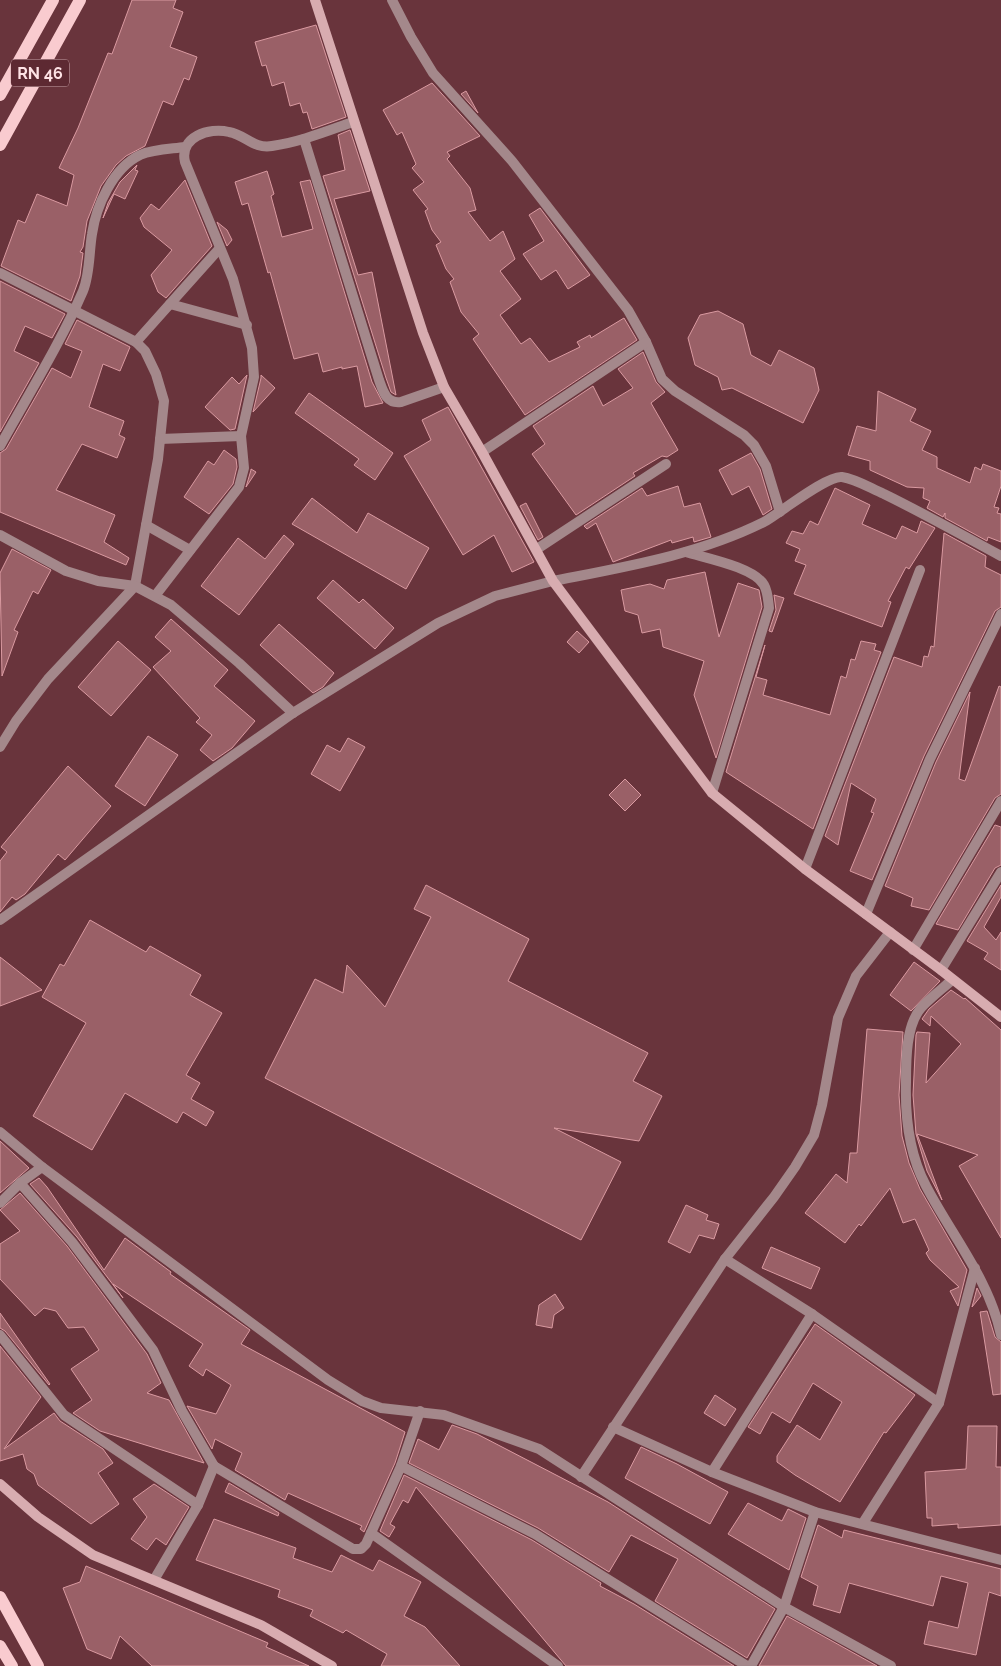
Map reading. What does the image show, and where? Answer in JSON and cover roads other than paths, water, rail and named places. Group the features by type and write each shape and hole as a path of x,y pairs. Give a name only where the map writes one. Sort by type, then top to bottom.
{"main road":[{"name":"RN 46","path":"0,95 53,0"},
{"name":"RN 46","path":"0,146 80,0"},
{"path":"315,0 423,333 444,387 553,581 712,793 805,869 1001,1016"},
{"path":"0,1484 38,1517 93,1556 260,1625 332,1666"},
{"path":"0,1597 38,1666"},
{"path":"0,1646 12,1666"}],"street":[{"path":"392,0 411,37 433,73 512,161 628,310 646,342 657,370 668,386 744,435 754,445 766,466 780,512"},
{"path":"155,596 239,487 244,468 241,436 254,377 252,348 233,279 219,249 185,162 183,154 185,147 189,140 198,135 214,131 229,132 260,147 304,139 354,122"},
{"path":"304,139 379,380 388,399 394,403 400,402 444,387"},
{"path":"0,446 74,311 84,288 95,218 100,203 118,174 140,155 185,147"},
{"path":"136,342 219,249"},
{"path":"0,273 136,342 145,351 156,374 164,401 160,439 135,586 48,679 16,721 0,747"},
{"path":"170,304 246,325"},
{"path":"482,452 646,342"},
{"path":"160,439 241,436"},
{"path":"537,550 666,464"},
{"path":"0,920 292,713 438,622 495,596 553,581 686,552 728,539 780,512 814,489 839,476 852,479 908,506 1001,556"},
{"path":"146,525 190,550"},
{"path":"0,534 66,571 98,581 135,586 171,605 239,663 292,713"},
{"path":"686,552 743,570 764,583 768,593 769,608 712,793"},
{"path":"805,869 920,570"},
{"path":"866,914 930,759 1001,614"},
{"path":"913,950 1001,801"},
{"path":"941,970 1001,872"},
{"path":"581,1477 725,1258 774,1197 795,1167 814,1134 822,1105 838,1018 856,976 890,932"},
{"path":"952,980 919,1009 911,1029 906,1060 906,1108 910,1142 925,1184 975,1268 996,1312 1001,1335"},
{"path":"0,1132 42,1167 328,1380 362,1401 381,1408 444,1415 539,1449 784,1607 891,1666"},
{"path":"0,1203 20,1183 42,1167"},
{"path":"20,1183 72,1242 153,1350 182,1411 214,1466 353,1549 362,1549 371,1533 401,1466 420,1411"},
{"path":"725,1258 812,1314 939,1403"},
{"path":"863,1523 939,1403 975,1268"},
{"path":"712,1472 812,1314"},
{"path":"0,1335 64,1415 198,1505"},
{"path":"613,1427 712,1472 815,1512 1001,1560"},
{"path":"154,1580 198,1505 214,1466"},
{"path":"401,1466 535,1534 747,1666"},
{"path":"751,1666 784,1607 815,1512"},
{"path":"371,1533 558,1666"}]}
